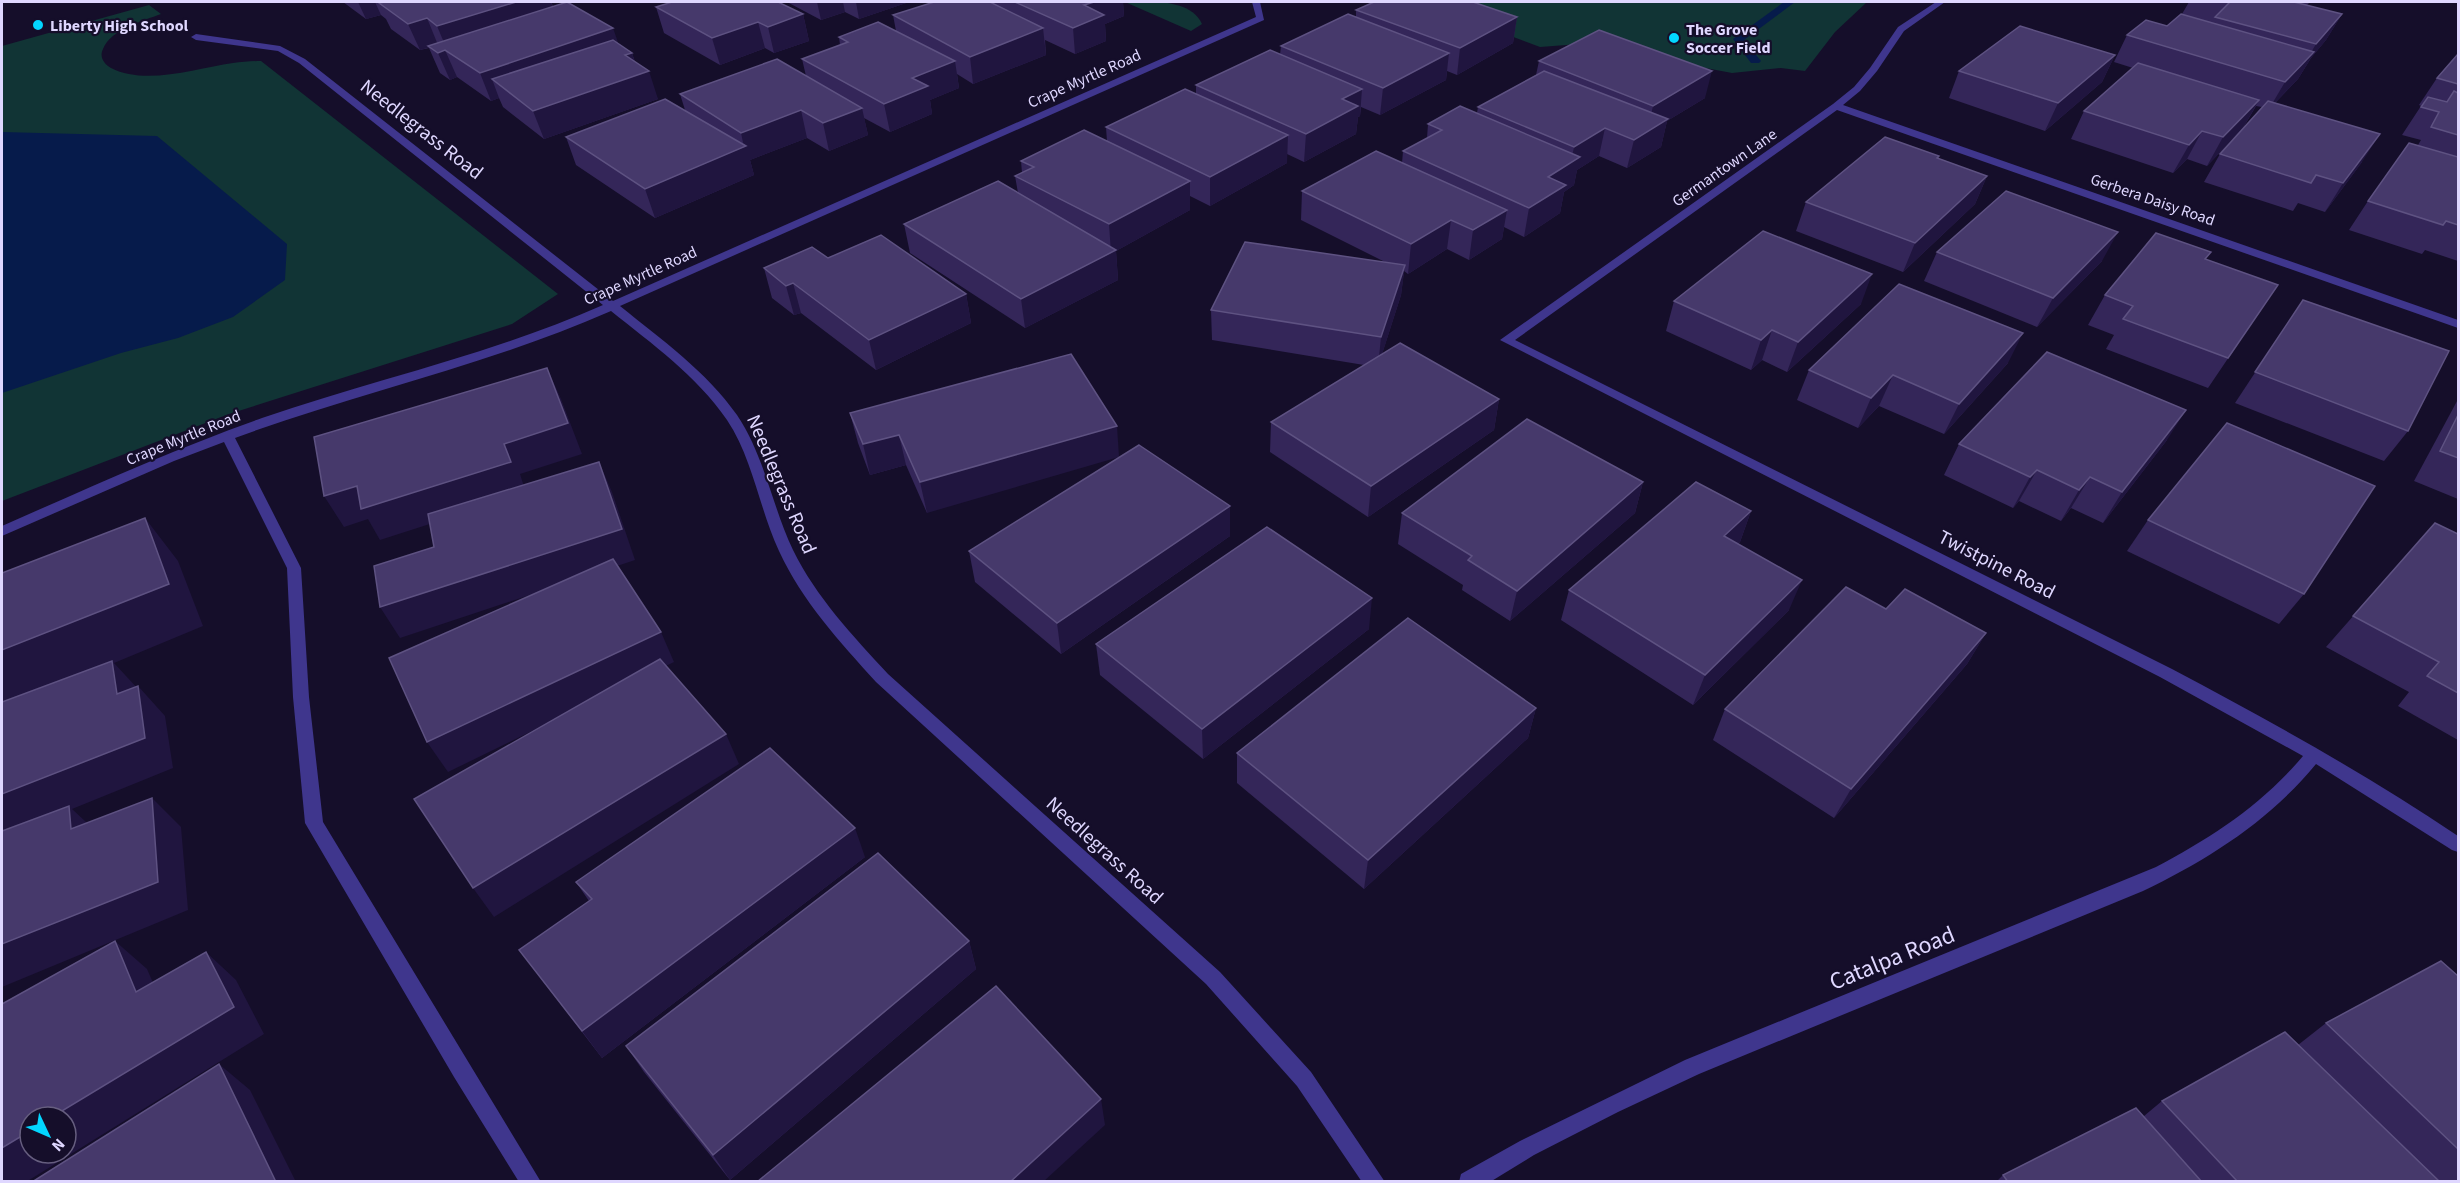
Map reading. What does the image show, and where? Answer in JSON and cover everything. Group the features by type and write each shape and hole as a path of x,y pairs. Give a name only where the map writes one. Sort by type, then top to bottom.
{"street":[{"name":"Crape Myrtle Road","path":"2,531 169,458 227,436 309,408 495,352 611,306 1261,18 1256,2"},
{"name":"Germantown Lane","path":"1506,340 1836,106 1857,89 1874,69 1901,29 1941,2"},
{"name":"Needlegrass Road","path":"196,37 280,50 302,61 683,363 706,385 726,409 753,457 775,526 792,564 836,628 882,678 1177,942 1214,978 1304,1080 1375,1182"},
{"name":"Gerbera Daisy Road","path":"1836,106 2458,324"},
{"name":"Twistpine Road","path":"1506,340 2155,668 2314,754 2458,845"},
{"path":"227,436 294,568 301,697 314,823 461,1070 531,1182"},
{"name":"Catalpa Road","path":"1469,1182 1611,1105 1692,1068 2137,885 2175,867 2210,847 2255,815 2305,767 2314,754"}],"green space":[{"path":"1125,2 1159,2 1180,6 1197,16 1202,24 1191,31"},
{"name":"The Grove Soccer Field","path":"1421,2 1867,2 1835,32 1805,71 1781,68 1732,73 1579,44 1540,47"},
{"path":"149,5 161,14 128,27 113,36 102,52 103,60 108,66 125,73 155,76 233,63 261,61 558,294 512,324 229,414 2,501 2,46"}],"water":[{"path":"2,132 157,136 287,244 285,280 233,317 178,338 121,353 2,393"}],"building":[{"path":"516,2 437,26 427,18 408,24 379,3"},
{"path":"567,2 613,28 480,73 445,50 438,53 428,46"},
{"path":"672,2 778,2 803,14 768,27 758,22 712,38 656,7"},
{"path":"934,2 990,2 1043,28 970,57 893,15"},
{"path":"1015,2 1094,2 1084,5 1104,15 1073,28"},
{"path":"1374,2 1473,2 1517,17 1460,48 1356,10"},
{"path":"2230,2 2294,2 2342,14 2316,44 2215,17"},
{"path":"1348,14 1449,53 1383,88 1281,46"},
{"path":"2181,14 2314,52 2285,82 2127,35 2146,20 2167,26"},
{"path":"878,22 955,61 912,78 928,86 884,104 802,59 848,42 839,37"},
{"path":"2020,26 2115,55 2058,103 1959,71"},
{"path":"1599,30 1712,71 1653,106 1539,61"},
{"path":"613,40 632,53 625,55 649,71 533,111 492,79"},
{"path":"1270,50 1362,89 1342,99 1358,106 1306,134 1196,85"},
{"path":"2458,54 2458,84 2437,78"},
{"path":"777,59 862,108 823,123 801,110 741,133 680,94"},
{"path":"2138,63 2259,100 2223,137 2202,131 2189,145 2084,111"},
{"path":"1544,71 1668,119 1634,140 1605,128 1574,147 1478,107"},
{"path":"1185,89 1288,135 1210,177 1106,127"},
{"path":"2454,91 2458,93 2458,135 2431,127 2439,112 2421,107 2428,97 2447,102"},
{"path":"665,99 746,146 645,189 566,137"},
{"path":"2268,101 2380,134 2343,183 2316,175 2311,183 2220,154"},
{"path":"1460,106 1580,157 1548,177 1566,185 1529,208 1403,151 1442,130 1428,124"},
{"path":"1084,130 1190,181 1109,224 1015,176 1034,167 1021,161"},
{"path":"1885,137 1987,176 1915,243 1806,202"},
{"path":"2409,143 2458,157 2458,225 2446,221 2443,225 2368,201"},
{"path":"1376,151 1507,210 1473,230 1451,220 1411,244 1302,191"},
{"path":"998,181 1116,250 1021,299 904,224"},
{"path":"2006,191 2118,232 2053,298 1937,252"},
{"path":"1763,231 1872,274 1798,342 1772,330 1761,340 1674,301"},
{"path":"2156,233 2211,252 2205,259 2278,285 2228,358 2123,319 2133,306 2105,295"},
{"path":"881,235 966,294 869,340 793,283 786,286 764,268 812,247 828,258"},
{"path":"1245,242 1405,265 1381,337 1211,310"},
{"path":"1899,284 2023,333 1959,404 1893,375 1871,398 1809,370"},
{"path":"2303,300 2449,351 2408,431 2255,372"},
{"path":"1400,343 1499,399 1371,486 1271,422"},
{"path":"2047,352 2186,410 2122,492 2090,477 2079,490 2037,470 2030,477 1959,444"},
{"path":"1071,354 1117,426 920,482 899,435 863,444 850,413"},
{"path":"547,368 568,423 504,444 511,462 361,509 357,486 324,496 314,437"},
{"path":"2458,415 2458,458 2440,451"},
{"path":"1527,419 1643,482 1517,591 1468,560 1472,556 1402,513"},
{"path":"2227,423 2375,486 2304,594 2148,520"},
{"path":"1139,445 1230,506 1057,623 969,551"},
{"path":"599,462 622,529 380,607 374,566 434,547 428,514"},
{"path":"1696,482 1751,511 1724,536 1802,580 1705,675 1569,590"},
{"path":"145,518 169,584 2,650 2,573"},
{"path":"2435,523 2458,534 2458,693 2427,676 2439,662 2353,616"},
{"path":"1267,527 1372,598 1202,729 1096,644"},
{"path":"613,559 661,632 427,742 389,658"},
{"path":"1846,587 1886,609 1905,589 1986,633 1851,789 1725,709"},
{"path":"1408,618 1536,708 1368,860 1237,753"},
{"path":"660,659 726,734 473,888 414,799"},
{"path":"112,661 117,694 138,686 145,738 2,794 2,702"},
{"path":"770,748 855,828 582,1031 519,950 592,899 576,882"},
{"path":"152,798 158,882 2,944 2,831 69,806 71,829"},
{"path":"878,853 969,941 713,1155 626,1046"},
{"path":"115,941 136,992 206,952 234,1007 72,1105 18,1105 18,1138 2,1148 2,1004"},
{"path":"2441,961 2458,976 2458,1149 2326,1023"},
{"path":"996,986 1101,1099 1010,1182 757,1182"},
{"path":"2285,1032 2440,1182 2238,1182 2162,1101"},
{"path":"219,1064 276,1182 32,1182 59,1165 78,1165 78,1153"},
{"path":"2136,1108 2202,1182 2008,1182 2003,1175"}],"waterway":[{"path":"1755,61 1738,39 1790,2"}],"place":[{"name":"Liberty High School","path":"38,25"},
{"name":"The Grove Soccer Field","path":"1674,38"}]}
